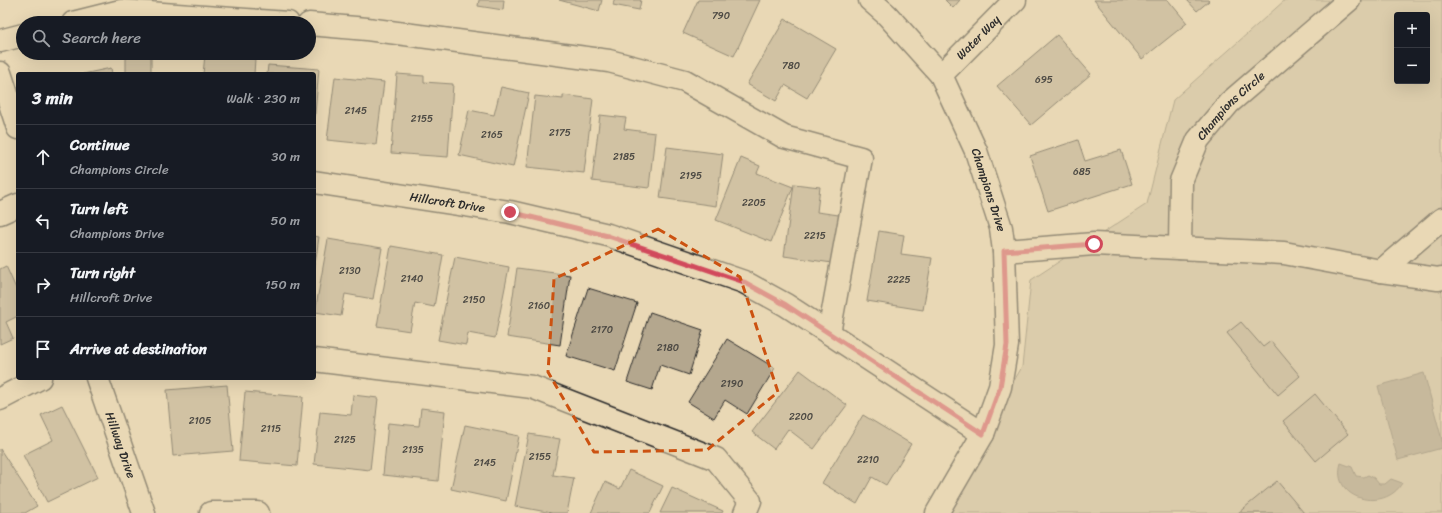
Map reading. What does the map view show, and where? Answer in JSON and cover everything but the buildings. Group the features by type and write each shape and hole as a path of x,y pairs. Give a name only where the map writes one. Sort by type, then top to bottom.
{"street":[{"name":"Champions Drive","path":"870,0 887,15 941,75 976,151 1001,228 1004,251 1007,345 1000,387 983,434 937,513"},
{"name":"Water Way","path":"941,75 1015,0"},
{"name":"Champions Circle","path":"1180,248 1181,181 1198,140 1229,103 1349,0"},
{"path":"102,16 122,11 191,16"},
{"path":"316,24 367,28 609,61 685,81 784,137 861,158 829,333"},
{"path":"0,41 16,37"},
{"path":"0,73 16,122"},
{"name":"Hillcroft Drive","path":"316,182 510,212 608,236 744,282 786,305 983,434"},
{"path":"0,213 16,206"},
{"path":"1381,271 1442,219"},
{"path":"1004,251 1094,244 1284,253 1381,271 1438,279 1442,278"},
{"path":"316,360 532,387 716,459 750,501 745,513"},
{"path":"0,399 36,380"},
{"name":"Hillway Drive","path":"98,380 144,513"},
{"path":"211,513 258,513"}],"highlighted area":[{"path":"658,229 740,277 778,392 707,450 594,452 548,372 554,279"}],"shaded area":[{"path":"1285,0 1442,0 1442,513 947,513 983,434 1022,367 1031,280 1147,204 1173,100"},
{"path":"1424,373 1442,440 1442,448 1398,460 1378,386"},
{"path":"1341,463 1352,467 1356,476 1364,477 1368,475 1374,478 1379,484 1385,484 1391,479 1402,483 1394,492 1384,498 1372,500 1361,498 1351,493 1344,486 1340,476"}],"route":[{"path":"510,212 608,236 672,256 744,282 786,305 983,434 1000,387 1007,345 1004,251 1094,244"}]}
